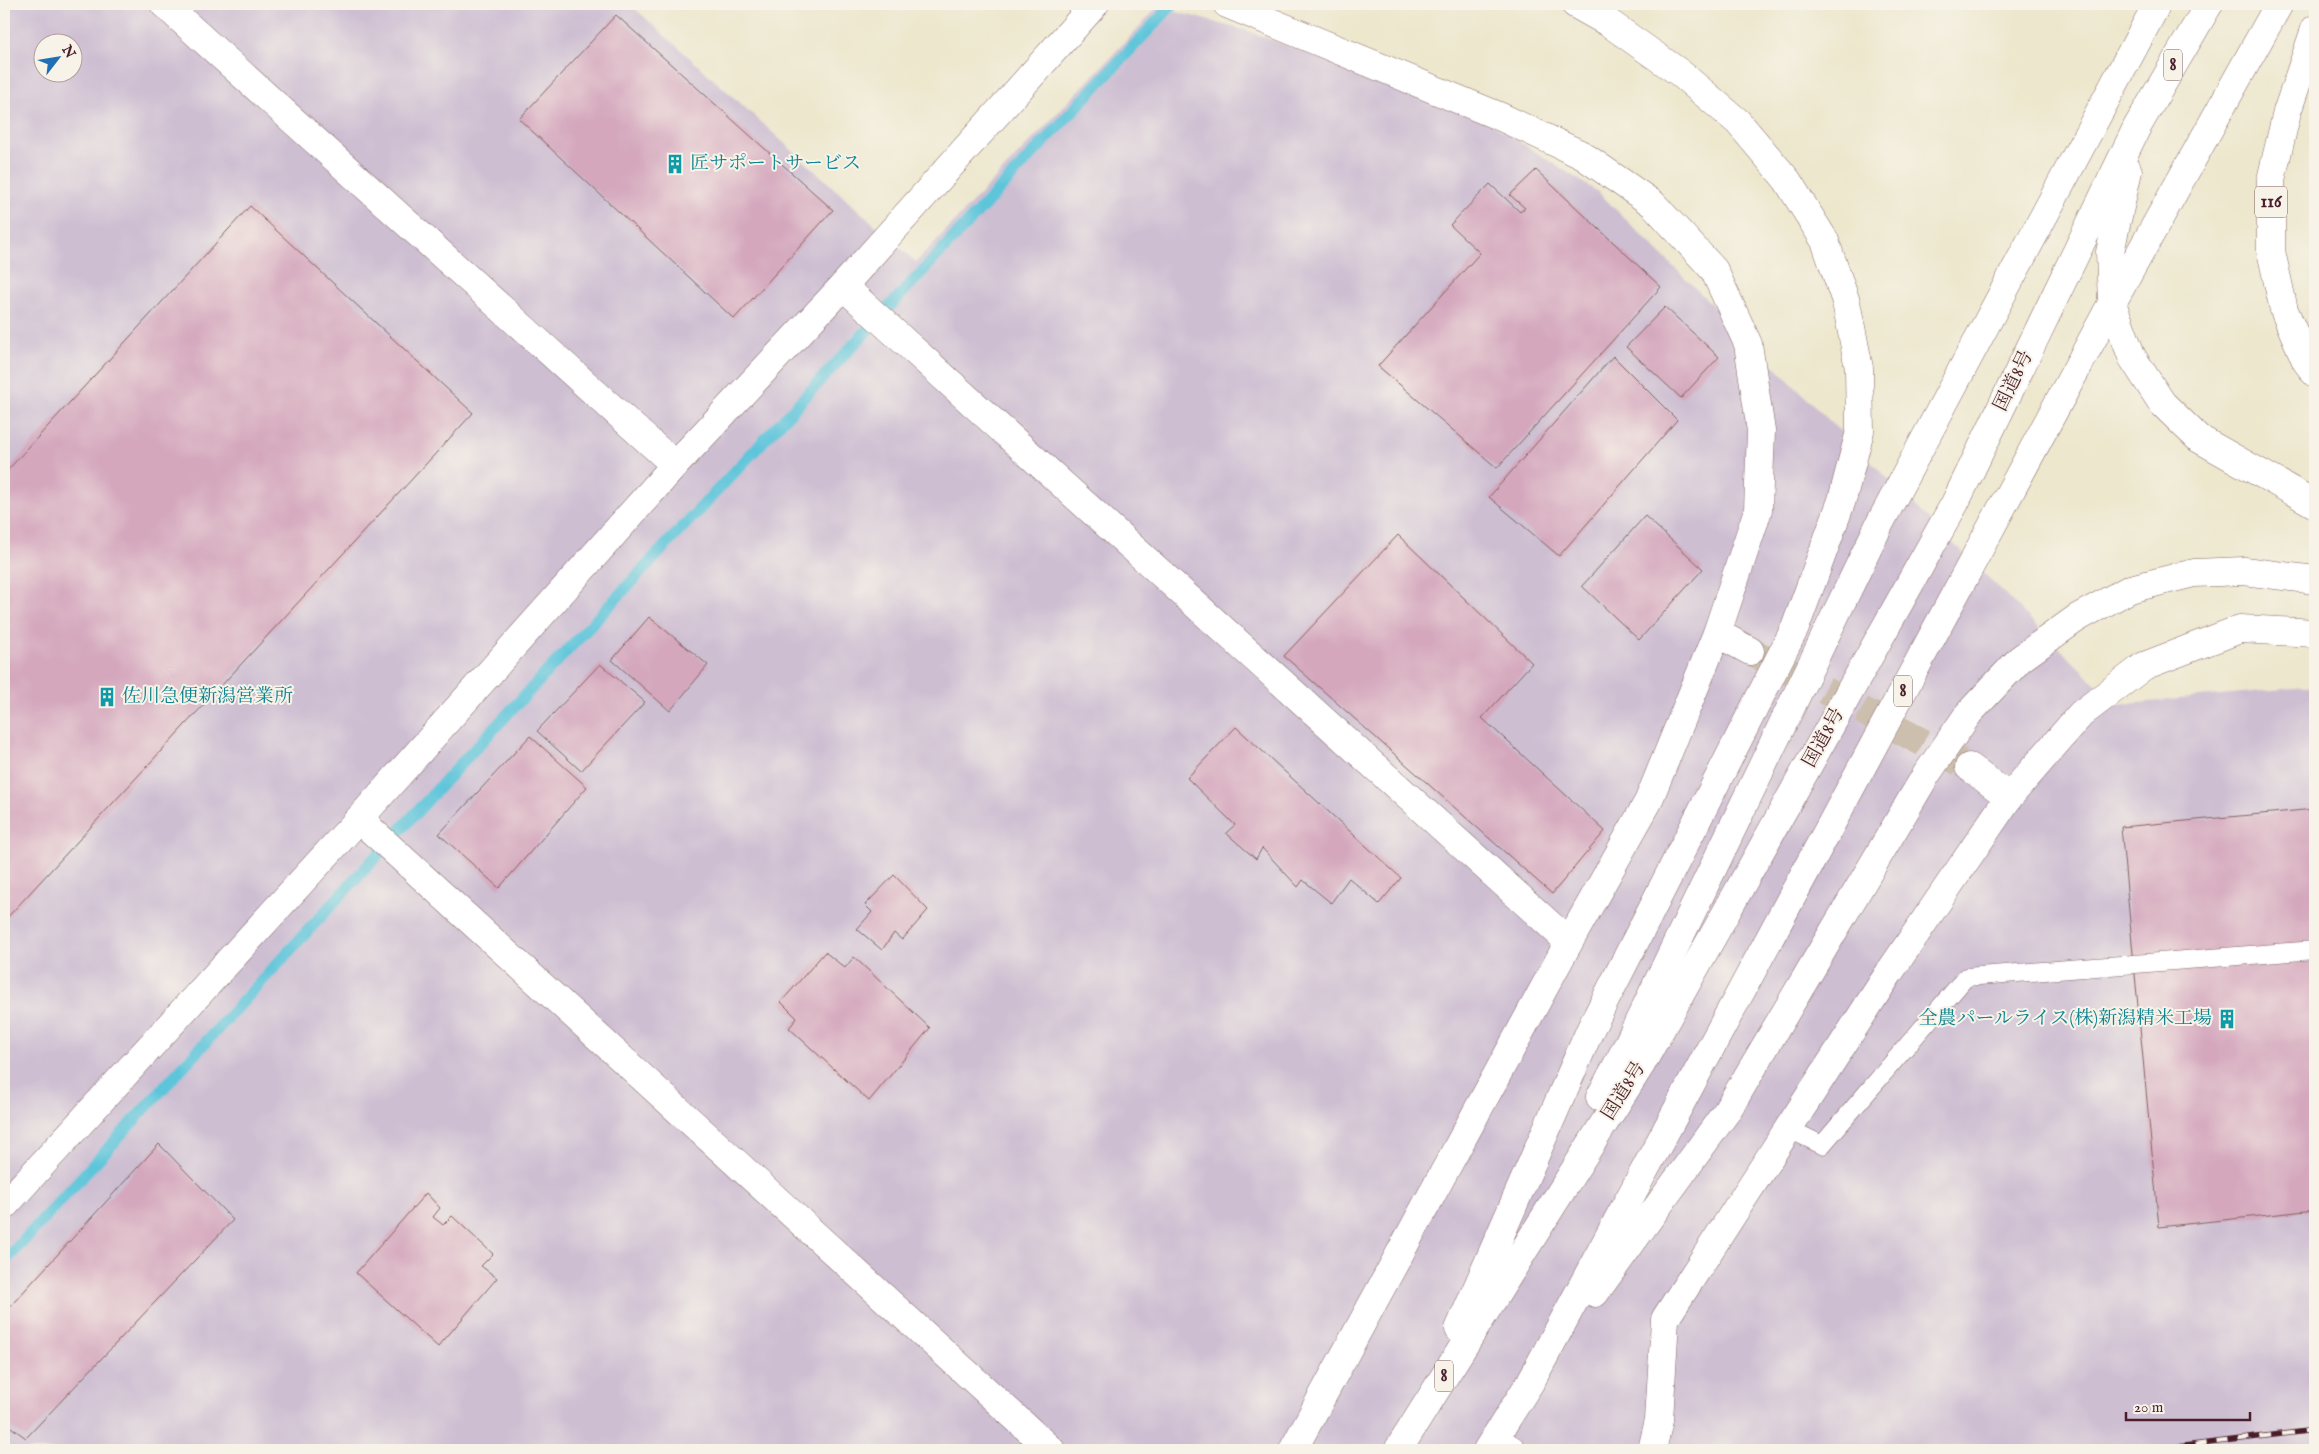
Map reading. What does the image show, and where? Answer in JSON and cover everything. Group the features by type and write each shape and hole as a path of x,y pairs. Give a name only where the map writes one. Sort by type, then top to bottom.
{"main road":[{"path":"164,4 675,465"},
{"path":"4,1206 358,818 675,465 843,286 1095,4"},
{"path":"1227,4 1501,117 1582,155 1653,204 1714,270 1748,344 1761,431 1758,510 1717,633 1648,802 1569,942 1293,1450"},
{"path":"1426,1403 1591,1028 1795,628 1842,500 1860,432 1859,368 1846,302 1824,241 1787,180 1738,122 1680,73 1608,23 1575,4"},
{"name":"8","path":"1492,1302 1625,1050 1880,523 2157,4"},
{"name":"国道8号","path":"1398,1450 1642,1063 1956,503 2138,126 2209,4"},
{"name":"8","path":"1498,1446 1530,1381 2112,303 2279,4"},
{"name":"116","path":"2315,29 2287,112 2271,180 2271,251 2284,310 2306,361 2315,372"},
{"path":"2138,126 2110,252 2112,303 2132,358 2162,403 2198,438 2315,504"},
{"path":"843,286 1569,942"},
{"name":"8","path":"1530,1381 1726,1111 1926,776 1969,713 2020,658 2076,618 2130,589 2194,573 2244,571 2315,580"},
{"path":"1652,1450 1659,1420 1665,1318 1889,973 2009,797 2081,714 2144,666 2240,629 2315,633"},
{"path":"1717,633 1750,650"},
{"path":"1969,767 2009,797"},
{"path":"358,818 1051,1450"}],"lane":[{"path":"1789,1129 1822,1145 1966,977 2315,950"}],"shaded area":[{"path":"4,4 630,4 916,262 1158,7 1251,32 1492,124 1598,192 2117,705 2315,686 2315,1450 4,1450"}],"building":[{"name":"匠サポートサービス","path":"616,15 833,210 734,319 519,119"},
{"path":"1536,170 1661,287 1497,468 1378,366 1480,253 1450,225 1490,184 1520,212 1525,208 1510,195"},
{"name":"佐川急便新潟営業所","path":"250,206 473,413 4,921 4,474"},
{"path":"1665,307 1719,357 1681,398 1626,347"},
{"path":"1613,356 1677,420 1559,556 1489,497"},
{"path":"1645,516 1703,569 1639,640 1582,586"},
{"path":"1398,535 1532,663 1482,718 1605,831 1552,894 1284,656"},
{"path":"649,617 708,665 670,711 612,660"},
{"path":"600,664 645,702 581,771 537,731"},
{"path":"1236,727 1401,878 1379,904 1349,878 1331,903 1303,880 1298,887 1262,848 1256,859 1226,833 1235,825 1187,778"},
{"path":"530,736 587,787 499,888 439,834"},
{"name":"全農パールライス(株)新潟精米工場","path":"2315,809 2315,1210 2159,1227 2121,827"},
{"path":"894,875 928,910 902,940 894,933 882,950 857,929 872,912 865,905"},
{"path":"825,952 845,968 854,957 930,1028 869,1101 789,1028 797,1018 781,1002"},
{"path":"159,1144 233,1220 26,1438 4,1422 4,1313"},
{"path":"426,1193 440,1208 433,1217 443,1225 452,1216 493,1254 481,1266 497,1278 438,1347 356,1273"}],"waterway":[{"path":"4,1262 457,768 1173,4"}],"tunnel":[{"path":"1750,651 1969,767"}],"railway":[{"path":"2151,1450 2315,1430"}],"place":[{"name":"匠サポートサービス","path":"675,164"},
{"name":"佐川急便新潟営業所","path":"107,697"},
{"name":"全農パールライス(株)新潟精米工場","path":"2227,1019"}]}
